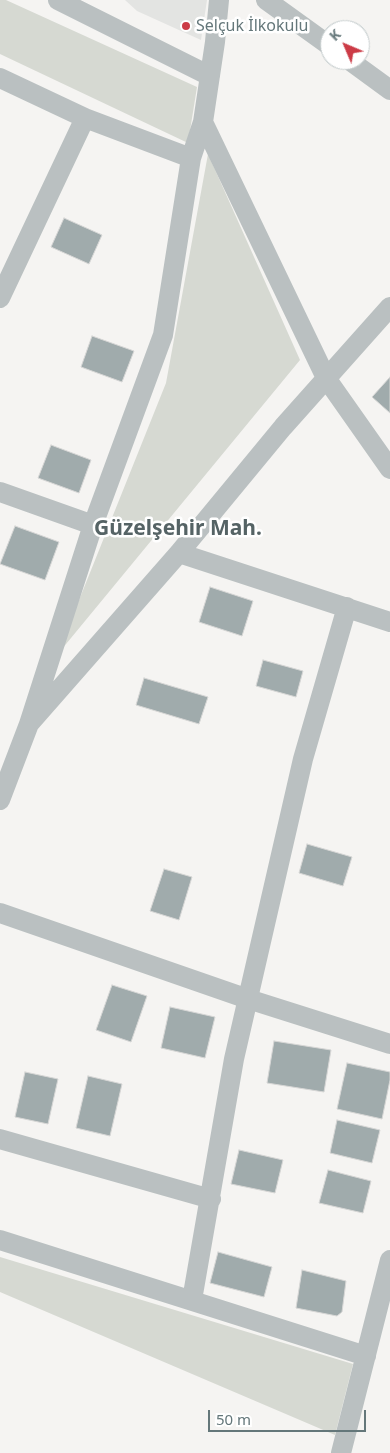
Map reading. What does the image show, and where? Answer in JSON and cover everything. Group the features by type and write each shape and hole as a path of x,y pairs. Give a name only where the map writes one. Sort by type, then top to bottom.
{"street":[{"path":"61,0 210,76"},
{"path":"0,800 29,724 93,526 163,335 191,158 203,122 219,0"},
{"path":"266,0 320,39"},
{"path":"363,70 390,90"},
{"path":"0,78 85,118 191,158"},
{"path":"0,298 85,118"},
{"path":"203,122 326,378 390,468"},
{"path":"29,724 179,553 283,427 390,307"},
{"path":"0,492 93,526"},
{"path":"179,553 390,622"},
{"path":"192,1300 234,1059 304,759 346,608"},
{"path":"0,913 248,999 390,1044"},
{"path":"0,1138 211,1199"},
{"path":"0,1240 366,1356"},
{"path":"341,1453 390,1260"}],"shaded area":[{"path":"0,0 6,0 197,87 188,143 0,54"},
{"name":"Selçuk İlkokulu","path":"125,0 207,0 201,40 137,11"},
{"path":"208,154 300,360 57,655 166,383"},
{"path":"0,1257 353,1364 335,1435 0,1292"}],"building":[{"path":"64,218 102,235 89,264 51,247"},
{"path":"92,336 134,351 122,382 81,367"},
{"path":"390,377 390,413 372,397"},
{"path":"51,445 91,460 79,493 38,478"},
{"path":"15,526 59,542 45,580 0,564"},
{"path":"210,587 253,601 242,636 199,622"},
{"path":"263,660 303,671 296,697 256,686"},
{"path":"144,678 208,697 199,724 136,705"},
{"path":"307,844 352,857 343,886 299,873"},
{"path":"164,869 192,877 179,920 150,911"},
{"path":"112,985 147,996 131,1042 96,1030"},
{"path":"170,1007 215,1017 205,1058 161,1048"},
{"path":"274,1041 331,1050 324,1092 267,1083"},
{"path":"347,1063 390,1072 382,1119 337,1109"},
{"path":"25,1072 58,1079 48,1124 15,1117"},
{"path":"88,1076 122,1084 110,1136 76,1128"},
{"path":"337,1120 380,1130 372,1163 330,1153"},
{"path":"239,1150 283,1160 275,1193 231,1184"},
{"path":"328,1170 371,1181 363,1213 319,1203"},
{"path":"218,1252 272,1267 264,1297 210,1283"},
{"path":"302,1270 346,1281 342,1312 337,1316 296,1308"}],"place":[{"name":"Selçuk İlkokulu","path":"186,26"}],"district":[{"name":"Güzelşehir Mah.","path":"178,529"}]}
